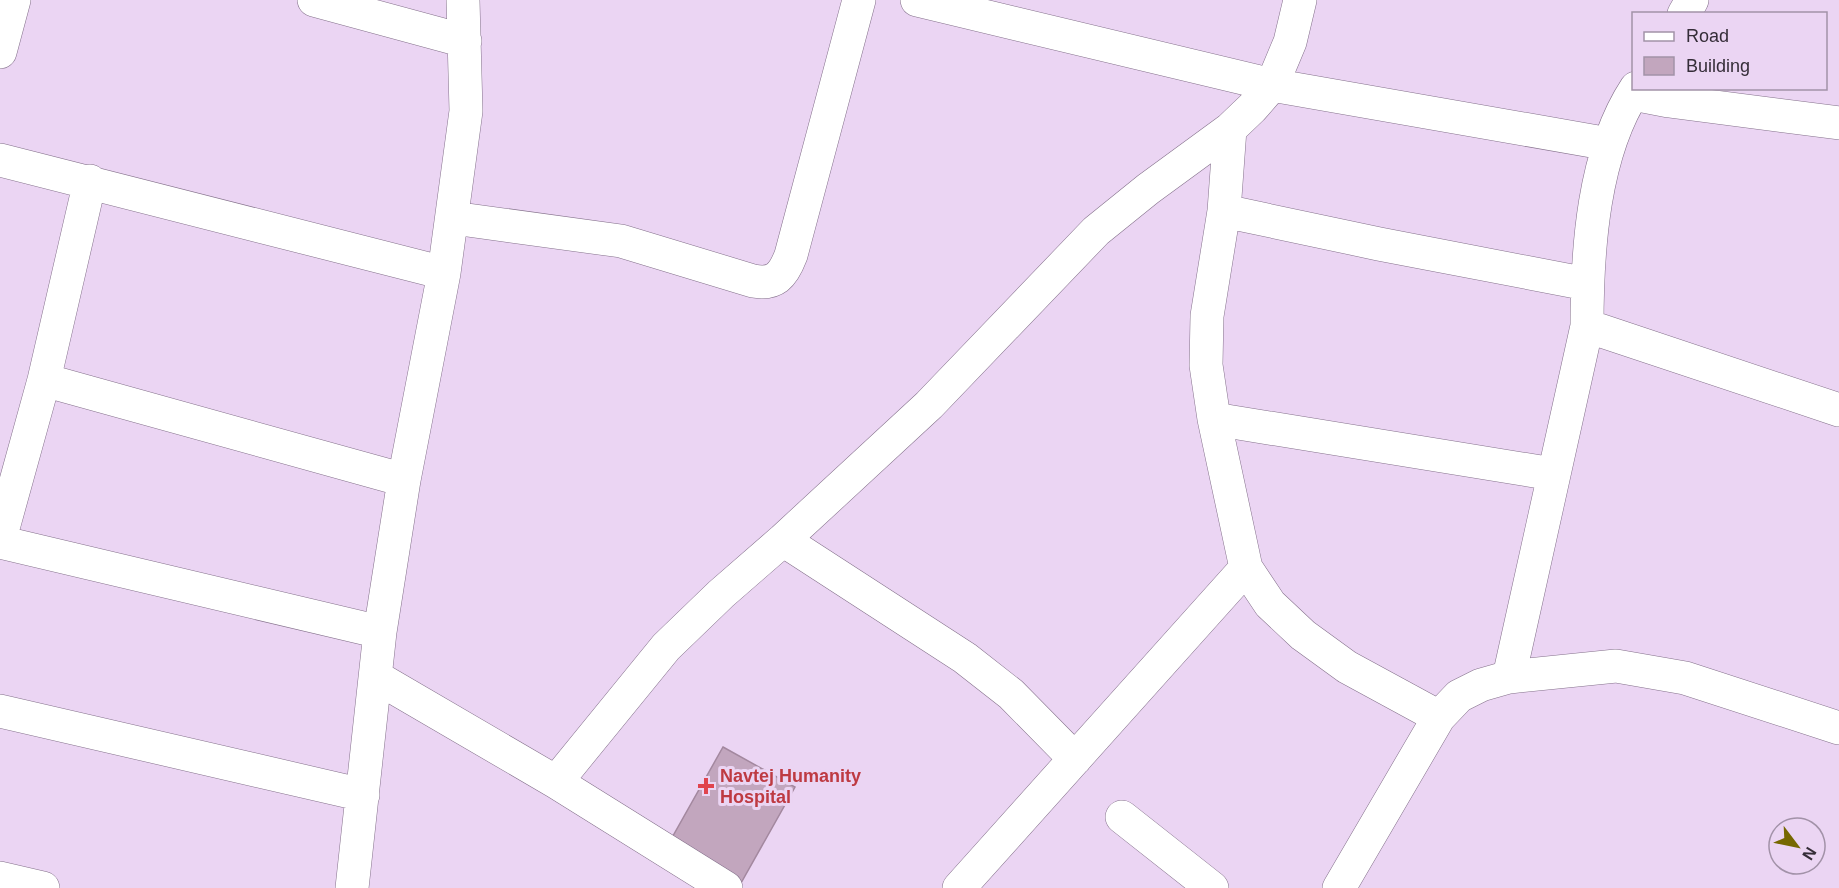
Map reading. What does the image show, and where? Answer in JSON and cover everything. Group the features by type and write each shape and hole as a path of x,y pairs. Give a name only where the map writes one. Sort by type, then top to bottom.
{"street":[{"path":"0,52 14,0"},
{"path":"314,0 465,41"},
{"path":"352,888 380,632 404,480 453,218 466,111 463,0"},
{"path":"453,218 621,241 753,281 767,283 779,278 791,255 859,0"},
{"path":"917,0 1272,85 1609,144"},
{"path":"556,782 666,647 929,405 1096,231 1148,189 1230,129 1272,85 1290,42 1300,0"},
{"path":"1509,677 1587,326 1587,284 1600,176 1609,144 1635,91 1670,101 1839,123"},
{"path":"1230,129 1224,211 1207,316 1206,364 1214,419 1246,568 1270,604 1303,635 1347,667 1439,717"},
{"path":"0,160 90,181 444,273"},
{"path":"90,181 44,380 0,541 380,632"},
{"path":"1224,211 1378,244 1587,284"},
{"path":"1587,326 1839,410"},
{"path":"44,380 404,480"},
{"path":"1214,419 1553,474"},
{"path":"783,540 965,658 1011,694 1075,759"},
{"path":"959,888 1246,568"},
{"path":"1339,888 1439,717 1459,696 1481,685 1509,677 1616,666 1685,678 1839,728"},
{"path":"376,677 556,782 726,888"},
{"path":"0,711 363,795"},
{"path":"1122,817 1212,888"},
{"path":"0,878 43,888"}],"building":[{"path":"723,747 795,787 741,883 669,843"}],"place":[{"name":"Navtej Humanity Hospital","path":"706,786"}]}
